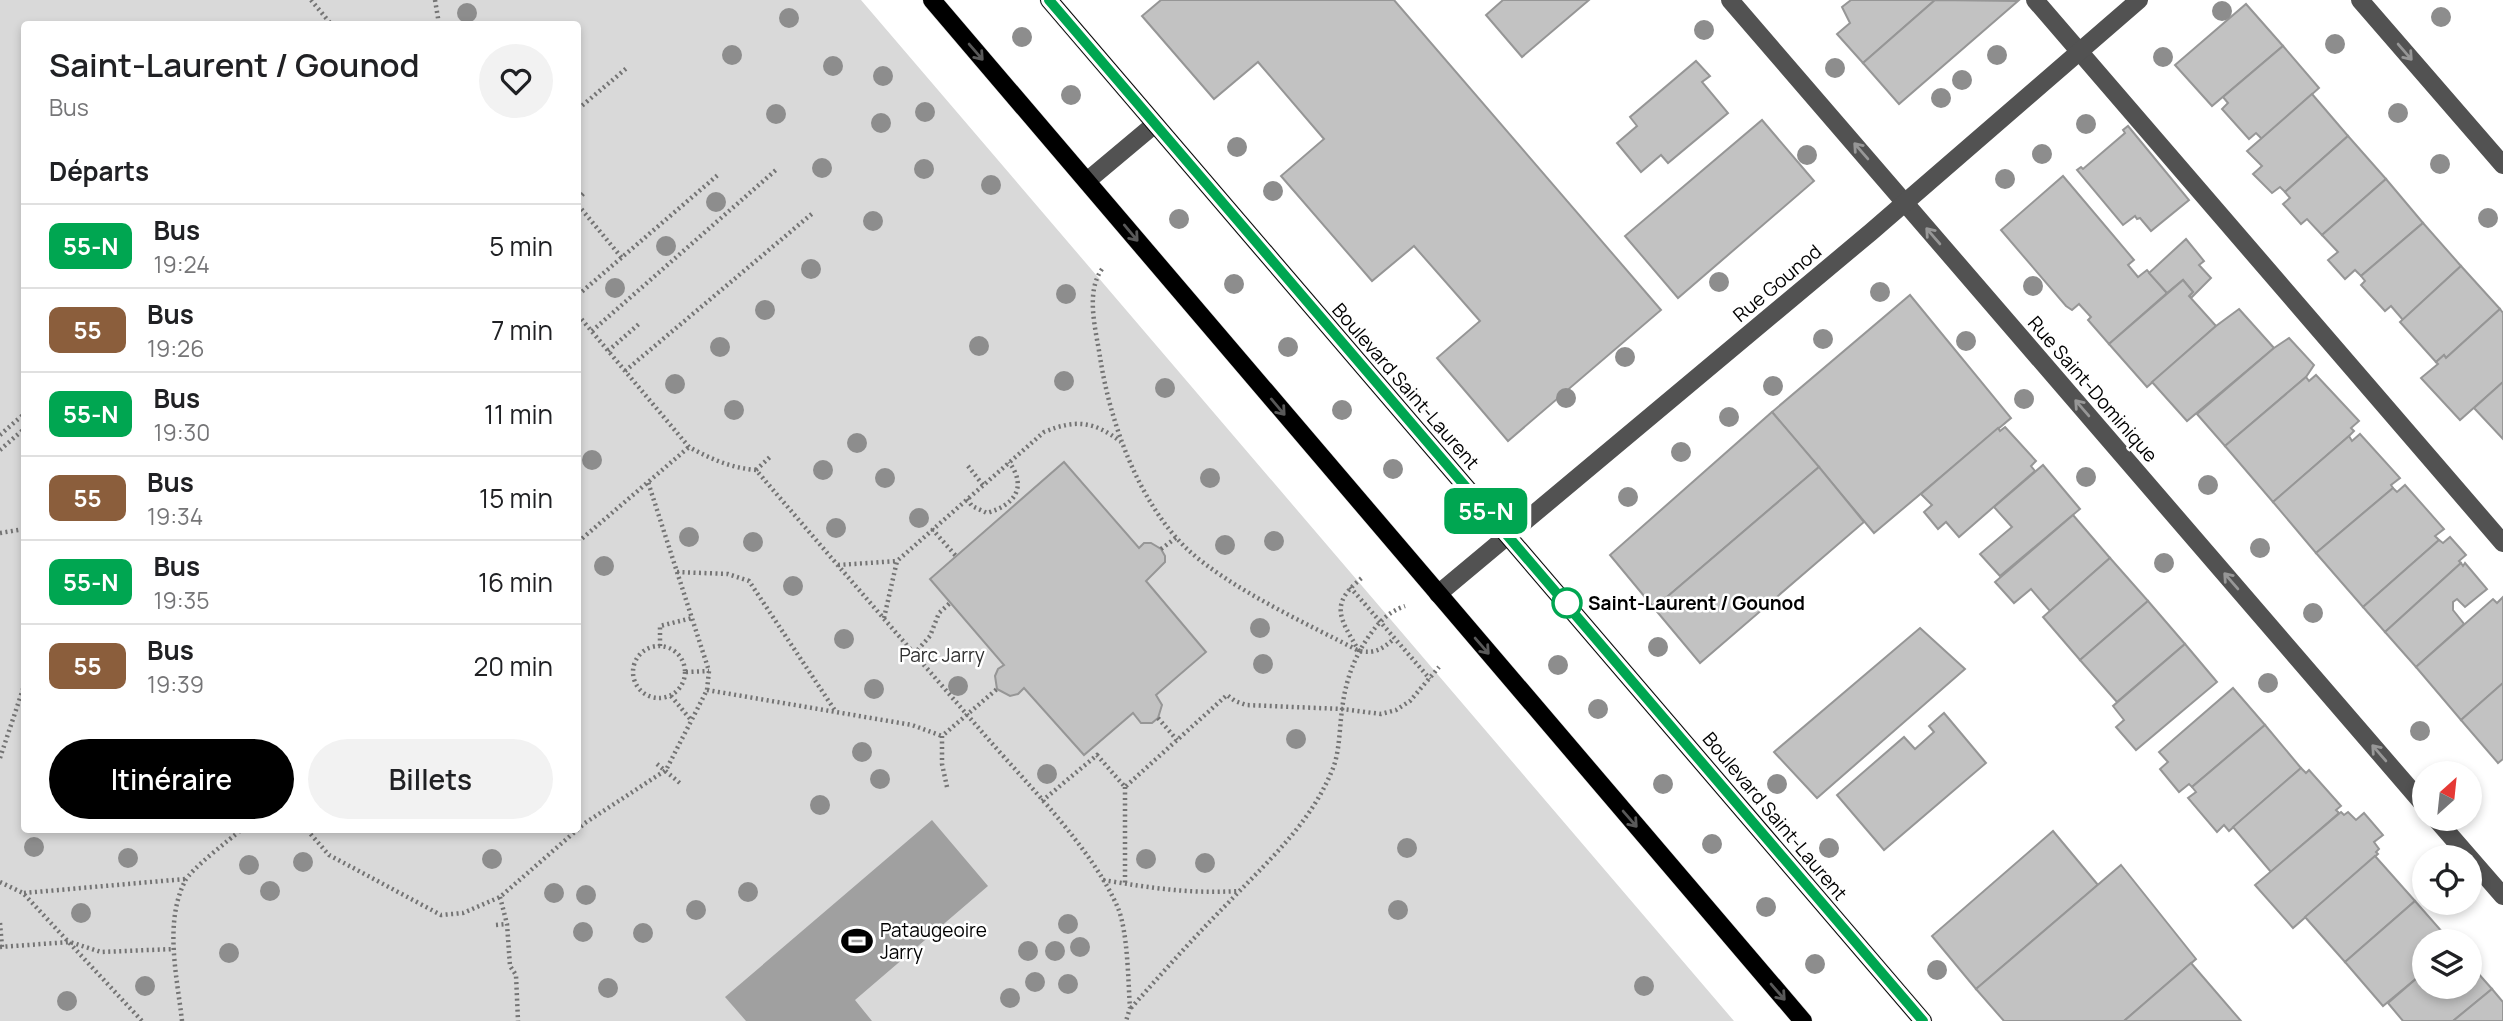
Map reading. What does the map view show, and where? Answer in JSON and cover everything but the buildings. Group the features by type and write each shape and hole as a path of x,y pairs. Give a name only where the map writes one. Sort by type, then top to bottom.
{"main road":[{"path":"932,0 1803,1021"},
{"name":"Boulevard Saint-Laurent","path":"1049,0 1923,1021"}],"street":[{"name":"Rue Saint-Dominique","path":"1730,0 2412,791"},
{"path":"2035,0 2503,543"},
{"name":"Rue Gounod","path":"1438,594 1905,203 2139,0"},
{"path":"2360,0 2503,165"},
{"path":"1087,181 1155,124"},
{"path":"2446,831 2503,897"}],"path":[{"path":"311,0 328,21"},
{"path":"435,0 438,21"},
{"path":"581,106 628,67"},
{"path":"592,331 777,169"},
{"path":"581,292 719,174"},
{"path":"581,196 585,192"},
{"path":"581,209 622,258"},
{"path":"625,371 814,212"},
{"path":"1102,269 1097,276 1094,293 1094,316 1106,385 1121,443 1152,504 1177,537 1211,568 1233,582 1359,651 1380,651 1394,639"},
{"path":"581,318 689,447 737,468 756,470 1093,864 1119,912 1123,928 1130,1008 1126,1021"},
{"path":"608,351 640,323"},
{"path":"0,435 21,417"},
{"path":"884,619 897,561 1044,432 1073,423 1096,426 1121,443"},
{"path":"0,450 21,433"},
{"path":"581,539 689,447"},
{"path":"756,470 771,456"},
{"path":"967,499 972,506 986,513 996,510 1007,501 1018,489 1019,481 1009,463"},
{"path":"968,466 983,485"},
{"path":"581,826 666,770 706,690 709,671 648,482"},
{"path":"1007,501 1013,506"},
{"path":"932,529 956,556"},
{"path":"0,533 21,530"},
{"path":"1161,550 1177,537"},
{"path":"838,565 897,561"},
{"path":"677,572 728,574 749,581 836,712"},
{"path":"1359,651 1341,620 1340,603 1350,587 1363,577"},
{"path":"1350,587 1430,679"},
{"path":"914,654 930,636 939,613 950,603"},
{"path":"1130,1008 1294,834 1316,805 1333,771 1347,681 1359,651 1380,622 1392,611"},
{"path":"660,646 660,626 692,618"},
{"path":"660,646 676,652 683,661 686,673 681,688 671,696 660,699 640,690 634,681 633,669 644,650 660,646"},
{"path":"1125,788 1227,695 1246,705 1342,709 1381,714 1396,710 1410,701 1439,667"},
{"path":"686,673 709,671"},
{"path":"947,787 942,764 942,736 997,689"},
{"path":"706,690 912,725 942,736"},
{"path":"0,758 21,695"},
{"path":"671,696 691,720"},
{"path":"1158,718 1177,740"},
{"path":"1042,802 1097,755 1125,788 1125,884"},
{"path":"657,764 681,784"},
{"path":"182,1021 174,949 174,916 186,879 238,833"},
{"path":"310,833 329,855 441,915 463,914 500,897 574,833"},
{"path":"23,893 186,879"},
{"path":"1103,880 1200,893 1239,891"},
{"path":"0,882 23,893 142,1021"},
{"path":"500,897 507,924 510,965 516,975 519,1021"},
{"path":"0,923 1,947 70,942 101,952 174,949"},
{"path":"496,925 507,924"}],"green space":[{"name":"Parc Jarry","path":"0,0 861,0 1734,1021 0,1021"}],"shaded area":[{"name":"Pataugeoire Jarry","path":"932,820 988,886 855,1000 872,1021 746,1021 725,997"}],"bus line":[{"name":"55-N","path":"1049,0 1923,1021"}],"place":[{"name":"Saint-Laurent / Gounod","path":"1567,603"},
{"name":"Pataugeoire Jarry","path":"857,941"}]}
